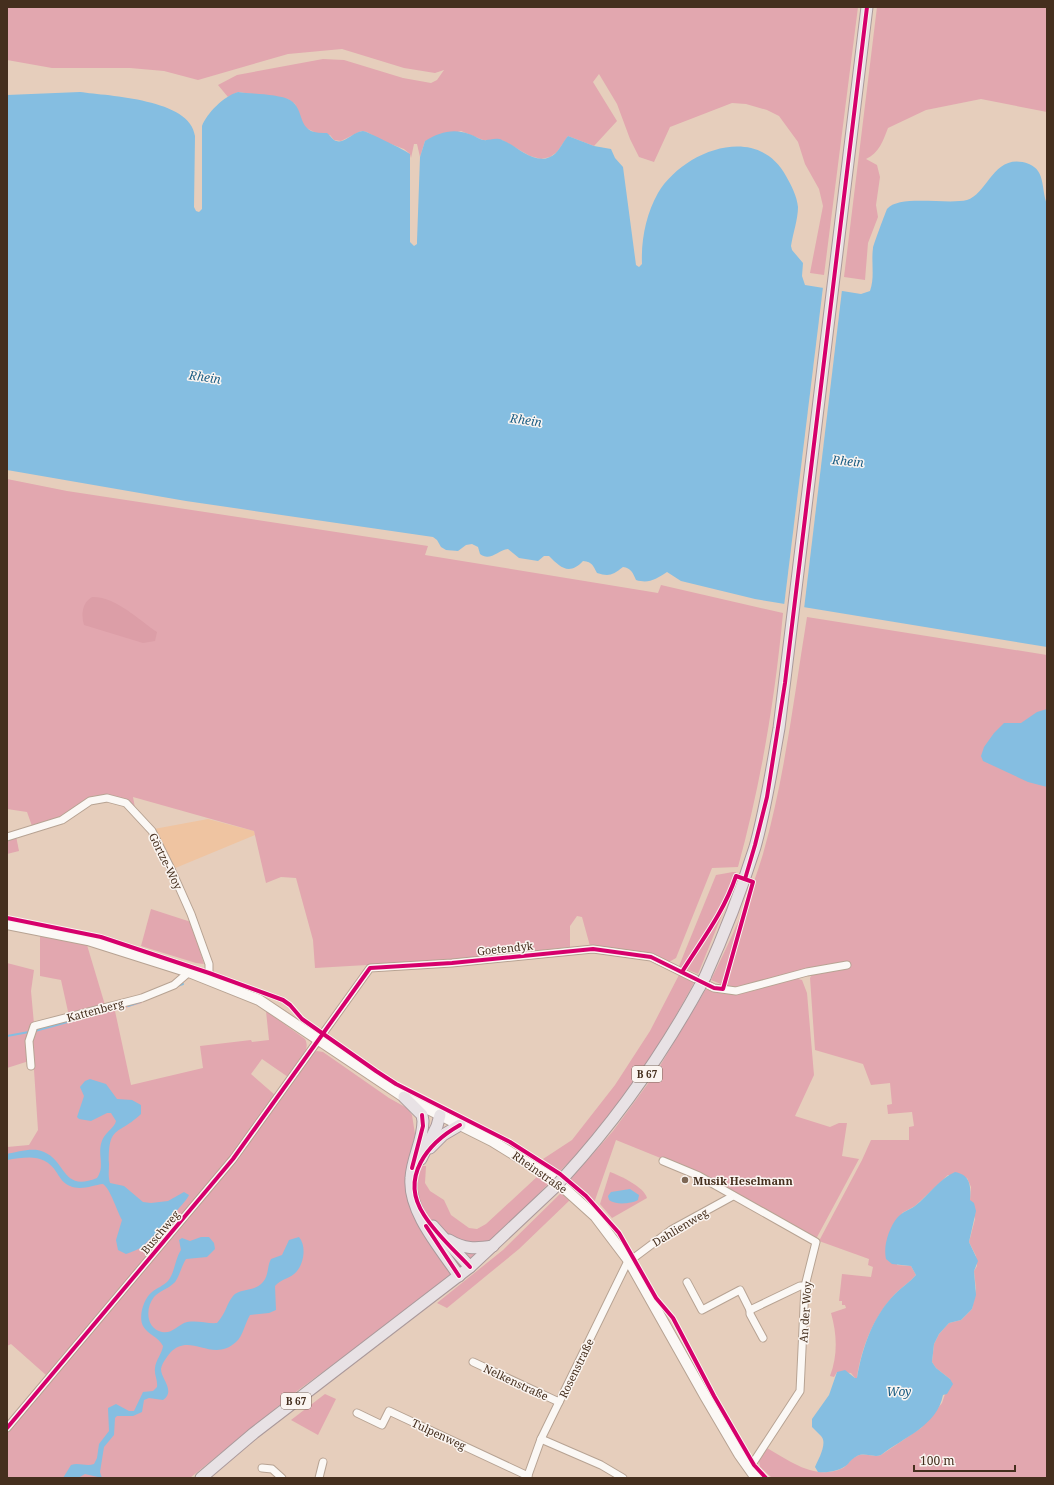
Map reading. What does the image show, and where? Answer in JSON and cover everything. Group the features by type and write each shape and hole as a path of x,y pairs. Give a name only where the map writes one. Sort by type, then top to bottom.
{"main road":[{"name":"B 67","path":"201,1478 254,1433 470,1267 555,1187 611,1124 641,1083 669,1041 702,982 721,941 745,878 755,845 766,797 783,698 867,7"},
{"name":"Rheinstraße","path":"7,924 88,940 189,972 259,1000 404,1097 513,1153 554,1179 595,1216 629,1261 705,1396 753,1475"},
{"path":"404,1097 422,1115 423,1126 419,1147"},
{"path":"440,1115 432,1123 419,1147 414,1161 411,1178 414,1204 423,1222 459,1276"},
{"path":"440,1115 437,1126 416,1173 415,1188 423,1214 440,1235 470,1267"},
{"path":"421,1160 430,1147 443,1135 460,1125"},
{"path":"440,1235 459,1246 469,1249 494,1246"}],"street":[{"name":"Görtze-Woy","path":"7,837 62,820 90,801 107,798 126,803 152,831 170,869 191,914 209,964 209,980"},
{"name":"Goetendyk","path":"318,1040 370,968 452,963 593,949 651,957 714,988 736,991 814,970 847,965"},
{"name":"Kattenberg","path":"30,1066 29,1041 34,1026 142,998 174,985 189,972"},
{"name":"Buschweg","path":"7,1428 233,1159 318,1040"},
{"name":"An der Woy","path":"663,1161 699,1176 816,1242 804,1286 800,1391 753,1475"},
{"name":"Dahlienweg","path":"629,1261 671,1230 733,1196"},
{"name":"Rosenstraße","path":"528,1477 541,1439 624,1266 629,1261"},
{"path":"687,1282 702,1310 740,1290 762,1338"},
{"path":"750,1310 800,1286 804,1286"},
{"name":"Nelkenstraße","path":"472,1362 559,1402"},
{"name":"Tulpenweg","path":"357,1413 382,1425 388,1411 528,1477"},
{"path":"541,1439 601,1465 623,1478"},
{"path":"319,1478 323,1462"},
{"path":"262,1468 272,1470 282,1478"}],"shaded area":[{"path":"7,7 858,7 824,275 810,273 823,206 819,189 805,164 798,142 779,116 767,110 746,104 732,103 670,127 654,162 639,157 630,139 617,104 599,74 593,82 617,121 594,146 568,136 557,152 550,157 541,159 530,156 502,140 483,140 461,131 425,141 420,157 417,144 414,144 411,158 410,154 404,149 380,140 367,132 361,131 341,141 334,140 330,135 320,135 304,127 295,104 288,99 238,92 228,97 218,85 237,75 323,59 344,60 403,78 431,83 437,80 444,70 435,73 404,68 342,49 288,54 198,80 164,71 130,68 52,68 7,60"},
{"path":"877,7 1047,7 1047,112 981,99 926,110 888,128 877,150 866,159 877,165 880,177 876,205 878,217 868,243 865,280 844,277"},
{"path":"7,479 67,491 428,546 425,555 658,593 661,585 783,613 776,677 766,741 754,804 738,867 712,868 676,958 669,962 652,954 590,946 582,917 577,916 570,926 570,947 453,960 315,968 313,940 296,878 281,877 266,883 254,831 133,797 135,808 106,795 92,796 61,817 32,826 27,812 7,809"},
{"path":"92,597 109,600 118,604 157,632 155,641 143,643 84,625 83,609 86,602"},
{"path":"807,617 1047,655 1047,1478 772,1478 760,1467 759,1461 767,1448 803,1468 823,1472 833,1471 843,1468 853,1458 860,1455 881,1455 921,1428 942,1403 950,1379 936,1368 932,1362 934,1344 939,1334 949,1323 961,1320 972,1309 976,1289 974,1271 977,1266 976,1256 969,1242 975,1219 970,1200 971,1187 967,1178 948,1175 915,1206 902,1213 897,1265 911,1266 916,1275 895,1294 875,1322 865,1344 857,1378 855,1378 851,1373 837,1372 834,1377 830,1376 833,1368 836,1344 831,1313 846,1308 845,1305 842,1305 842,1301 839,1301 842,1274 871,1277 873,1267 868,1265 869,1259 819,1241 871,1140 909,1140 909,1127 914,1126 912,1112 888,1114 887,1105 892,1104 890,1083 871,1085 863,1064 815,1050 810,978 813,972 828,968 824,965 744,988 728,987 711,980 740,918 763,854 771,825 783,766"},
{"path":"208,819 254,831 255,835 173,869 154,829"},
{"path":"16,836 19,851 7,854 7,839"},
{"path":"736,872 726,905 698,974 679,966 716,875"},
{"path":"151,909 191,922 204,964 196,963 141,946"},
{"path":"40,936 87,945 105,1005 69,1016 61,980 40,976"},
{"path":"7,963 34,970 31,991 34,1024 29,1061 7,1068"},
{"path":"680,973 694,983 665,1034 634,1083 617,1106 599,1129 559,1172 543,1159 572,1140 615,1085 650,1031"},
{"path":"794,978 802,980 807,993 814,1075 795,1116 830,1127 839,1123 847,1123 842,1156 859,1159 816,1239 700,1174 616,1140 594,1203 570,1180 613,1131 655,1074 706,989 716,993 739,993"},
{"path":"141,1000 142,1003 115,1011 131,1085 203,1068 200,1046 251,1040 252,1042 269,1040 266,1011 305,1039 307,1044 305,1054 288,1077 262,1059 251,1074 275,1095 230,1157 46,1375 11,1344 7,1346 7,1147 29,1145 38,1130 32,1040 35,1029"},
{"path":"317,1051 323,1052 389,1098 407,1108 412,1115 415,1134 407,1166 426,1166 425,1183 430,1191 444,1200 451,1215 469,1228 477,1229 486,1224 539,1175 549,1183 507,1227 469,1260 369,1338 297,1391 190,1478 7,1478 7,1433 181,1225 312,1053"},
{"path":"610,1172 637,1186 642,1190 647,1198 612,1218 600,1204"},
{"path":"563,1191 571,1199 519,1249 447,1308 437,1303 503,1250"},
{"path":"325,1394 336,1399 318,1435 291,1420"}],"water":[{"name":"Rhein","path":"80,92 128,98 165,107 179,114 190,124 195,136 194,207 196,211 199,212 202,209 202,126 204,121 217,106 233,94 238,92 265,94 279,96 290,100 295,104 305,126 317,133 327,133 333,139 338,141 345,140 356,133 363,131 378,137 410,154 410,242 414,246 417,244 420,157 425,141 430,138 441,133 458,131 483,140 502,140 531,156 544,159 553,156 568,136 594,146 611,149 615,158 623,167 636,265 639,267 642,264 642,246 647,218 658,193 669,178 684,165 702,155 720,148 739,147 757,150 773,160 786,176 795,195 798,212 791,246 792,250 803,263 802,276 805,285 861,294 870,291 872,280 873,248 887,209 902,202 967,200 981,190 1000,168 1008,163 1017,162 1029,164 1038,171 1041,176 1047,204 1047,647 755,599 681,581 667,572 652,580 641,581 636,580 630,570 623,567 614,573 605,575 597,573 589,562 583,561 578,566 569,569 557,564 549,556 544,556 538,561 519,558 508,549 487,557 480,554 478,547 472,544 466,545 458,551 446,550 441,547 437,540 433,537 186,501 7,470 7,95"},
{"path":"1047,709 1047,787 1028,782 983,761 981,756 984,747 994,733 1004,723 1021,723 1037,712"},
{"path":"90,1079 106,1084 117,1099 132,1100 141,1105 141,1114 116,1132 110,1142 110,1183 124,1186 143,1202 151,1203 168,1201 184,1192 189,1195 176,1212 147,1243 139,1249 126,1254 118,1250 116,1240 122,1220 111,1195 103,1184 83,1188 74,1187 64,1182 47,1162 41,1159 22,1158 7,1160 7,1154 26,1150 40,1151 44,1152 57,1162 71,1179 86,1181 97,1178 101,1170 100,1148 102,1140 114,1126 116,1121 111,1113 107,1113 91,1121 79,1119 77,1117 84,1096 80,1087 85,1081"},
{"name":"Woy","path":"955,1172 964,1176 969,1182 970,1200 974,1203 976,1211 969,1242 978,1261 974,1271 976,1295 972,1309 961,1320 949,1323 939,1334 934,1344 932,1362 936,1368 950,1379 953,1384 947,1394 943,1395 940,1406 927,1423 881,1455 860,1455 838,1470 818,1472 815,1467 822,1452 823,1439 812,1427 812,1419 829,1395 837,1372 845,1370 857,1378 865,1344 880,1312 895,1294 916,1275 911,1266 892,1264 886,1259 885,1249 887,1237 891,1227 899,1216 915,1206 939,1183"},
{"path":"630,1189 639,1195 638,1200 615,1203 609,1200 608,1196 611,1192"},
{"path":"201,1237 209,1237 214,1243 215,1249 207,1257 186,1259 176,1281 154,1297 148,1312 150,1323 157,1330 168,1332 188,1322 217,1323 233,1296 239,1292 256,1287 263,1282 271,1259 282,1255 289,1240 299,1237 304,1251 300,1266 294,1274 275,1286 276,1310 269,1313 250,1315 236,1342 227,1348 218,1350 185,1345 178,1347 170,1353 163,1362 161,1369 168,1389 167,1396 163,1400 149,1398 144,1400 142,1412 133,1416 117,1416 115,1418 114,1435 104,1447 100,1472 102,1478 85,1474 78,1478 63,1478 71,1465 94,1464 97,1458 99,1444 109,1431 108,1408 116,1404 129,1411 134,1411 143,1392 153,1391 157,1387 155,1368 163,1346 143,1326 141,1317 144,1303 149,1295 168,1281 174,1270 177,1257 181,1250 179,1240 182,1238 190,1241"}],"pier":[{"path":"823,287 842,290 804,609 784,606"}],"waterway":[{"path":"177,986 183,984"},
{"path":"128,1006 140,1002"},
{"path":"35,1031 118,1008"},
{"path":"7,1036 29,1032"}],"cycle path":[{"path":"745,879 767,797 785,683 867,7"},
{"path":"7,1428 233,1159 370,968 452,963 593,949 651,957 714,988 723,989 753,882 736,876 719,914 682,972"},
{"path":"7,918 101,937 209,973 283,1000 290,1005 302,1019 396,1084 510,1142 560,1174 586,1196 619,1233 656,1298 673,1318 714,1396 754,1465 766,1478"},
{"path":"412,1168 423,1126 422,1115"},
{"path":"460,1125 448,1132 428,1151 421,1162 416,1175 415,1187 417,1201 424,1215 440,1236 470,1267"},
{"path":"426,1226 459,1276"}],"place":[{"name":"Musik Heselmann","path":"685,1180"}]}
